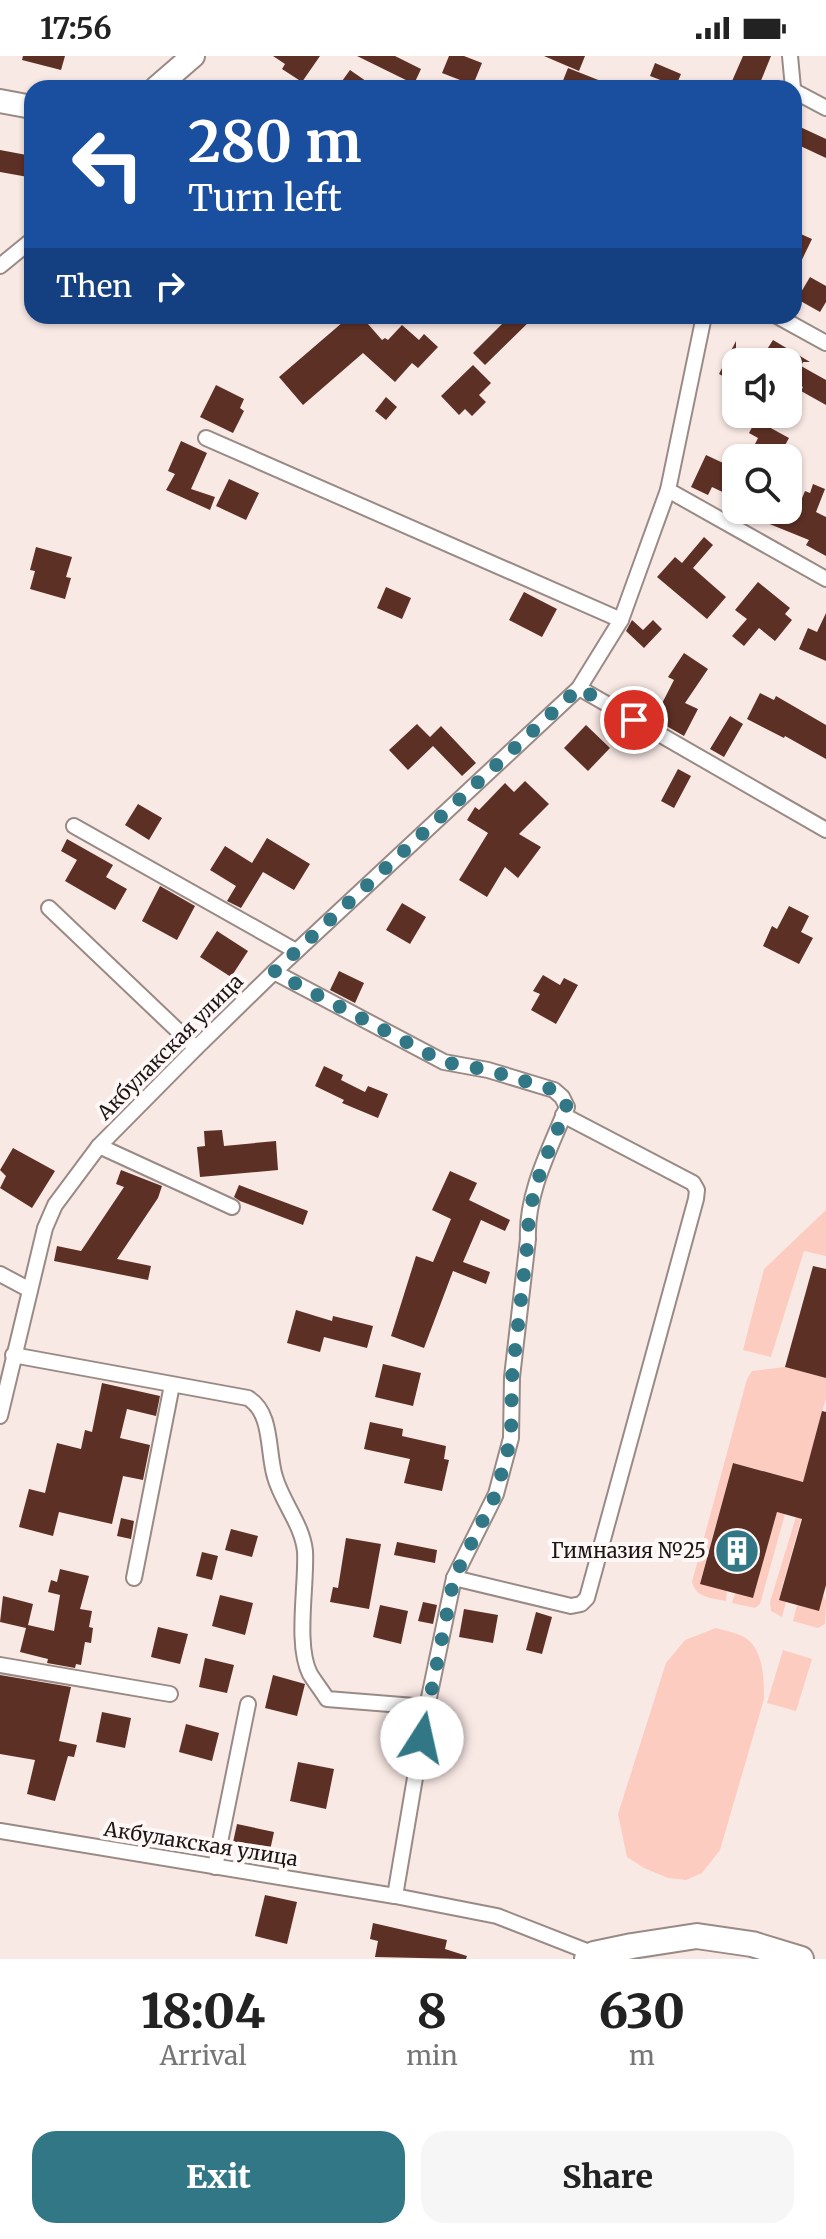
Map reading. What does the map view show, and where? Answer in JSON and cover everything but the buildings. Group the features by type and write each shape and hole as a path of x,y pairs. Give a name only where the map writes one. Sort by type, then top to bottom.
{"main road":[{"path":"167,80 193,56"},
{"path":"0,101 24,106"},
{"path":"591,1957 697,1936 752,1944 801,1959"}],"street":[{"path":"790,56 793,80"},
{"path":"802,94 826,108"},
{"path":"0,266 24,246"},
{"name":"Акбулакская улица","path":"0,1416 45,1228 55,1205 99,1146 296,951 579,688 621,620 668,490 702,324"},
{"path":"792,324 826,343"},
{"path":"206,438 621,620"},
{"path":"668,490 826,579"},
{"path":"579,688 826,830"},
{"path":"74,826 296,951"},
{"path":"49,908 196,1048"},
{"path":"274,972 444,1062 488,1070 554,1090 567,1107 533,1194 528,1222 512,1377 511,1438 496,1494 454,1578 427,1707 395,1896"},
{"path":"454,1578 571,1606 581,1604 587,1598 696,1199 697,1190 693,1183 563,1115"},
{"path":"99,1146 232,1207"},
{"path":"0,1274 30,1290"},
{"path":"13,1355 248,1398 256,1403 263,1413 275,1479 305,1548 304,1655 309,1672 327,1699 427,1707"},
{"path":"134,1578 172,1385"},
{"path":"0,1665 170,1694"},
{"path":"215,1867 248,1704"},
{"name":"Акбулакская улица","path":"0,1831 395,1896 497,1916 591,1957"}],"shaded area":[{"path":"826,1210 826,1256 804,1251 771,1357 743,1350 764,1269"},
{"path":"785,1367 826,1378 826,1398 808,1464 826,1494 786,1477 733,1463 700,1583 727,1591 726,1601 705,1596 697,1591 692,1582 747,1379 752,1371"},
{"path":"777,1512 785,1514 760,1604 755,1608 732,1603 735,1593 753,1598"},
{"path":"796,1517 801,1519 779,1599 786,1602 782,1617 771,1611 770,1602"},
{"path":"823,1595 826,1601 825,1624 818,1628 793,1621 797,1605"},
{"path":"716,1628 740,1635 753,1645 762,1667 764,1699 720,1850 702,1873 686,1880 668,1878 627,1857 618,1814 666,1663 685,1640"},
{"path":"783,1650 812,1659 796,1711 767,1703"}],"place":[{"name":"Гимназия №25","path":"737,1551"}],"route":[{"path":"422,1738 454,1578 496,1494 511,1438 512,1377 528,1222 533,1194 567,1107 554,1090 488,1070 444,1062 274,972 579,688 634,720"}]}
